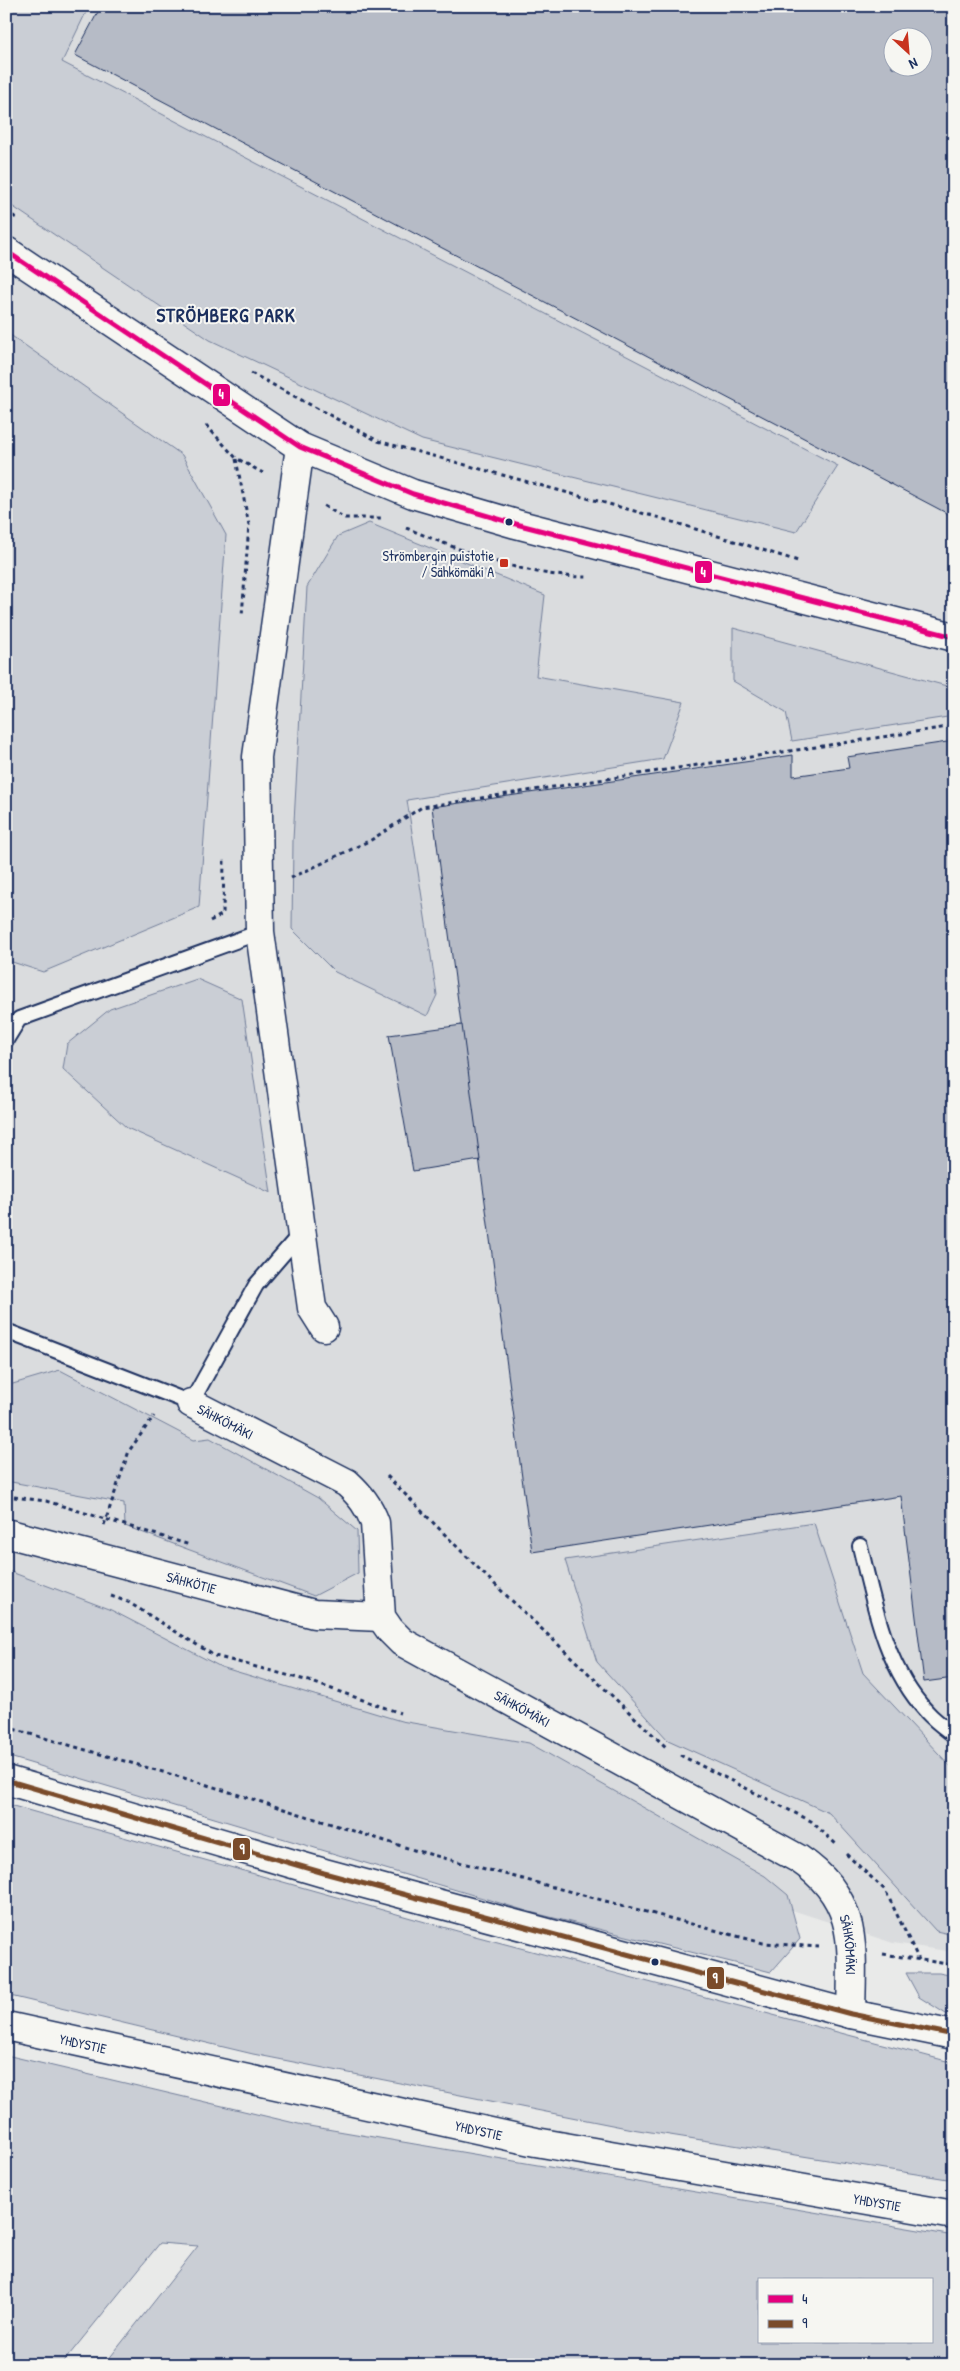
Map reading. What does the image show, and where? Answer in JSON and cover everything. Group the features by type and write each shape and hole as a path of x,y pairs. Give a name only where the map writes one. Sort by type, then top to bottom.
{"main road":[{"path":"6,251 300,447 413,494 516,524 954,637"},
{"path":"300,447 257,757 260,932 312,1308 324,1327"},
{"name":"SÄHKÖMÄKI","path":"191,1403 347,1483 360,1495 370,1510 375,1523 381,1617 402,1642 799,1859 819,1872 836,1896 848,1922 852,1950 851,2014"},
{"name":"SÄHKÖTIE","path":"6,1533 314,1614 381,1617"},
{"path":"6,1780 324,1873 851,2014 954,2035"},
{"name":"YHDYSTIE","path":"6,2026 536,2142 954,2215"}],"lane":[{"path":"6,1040 19,1019 260,932"},
{"path":"6,1331 191,1403 256,1284 302,1233"},
{"path":"860,1546 878,1620 895,1665 927,1712 954,1735"}],"path":[{"path":"6,212 22,222"},
{"path":"249,372 378,441 660,518 805,563"},
{"path":"236,458 249,525 241,623"},
{"path":"223,885 285,881 371,840 422,807 954,726"},
{"path":"207,923 222,914 224,858"},
{"path":"382,1470 486,1576 667,1748 811,1821 884,1890 919,1960"},
{"path":"6,1496 46,1501 190,1545"},
{"path":"6,1726 201,1782 414,1850 763,1943 852,1950 954,1965"}],"shaded area":[{"path":"6,6 954,6 954,1952 893,1943 6,1653"},
{"path":"6,6 89,6 62,62 838,466 796,532 422,440 210,340 6,202"},
{"path":"6,332 182,455 226,535 199,907 43,972 6,960"},
{"path":"369,523 545,595 536,676 684,702 663,759 407,800 437,995 427,1016 335,972 292,929 293,840 307,587 338,536"},
{"path":"733,628 954,688 954,716 792,741 786,712 733,681"},
{"path":"197,979 242,999 271,1193 127,1128 63,1069 67,1044 110,1009"},
{"path":"60,1370 194,1440 210,1438 318,1498 357,1531 358,1573 314,1596 125,1526 124,1503 6,1481 6,1386"},
{"path":"814,1523 863,1673 954,1770 954,1935 936,1931 829,1813 668,1740 597,1662 565,1560"},
{"path":"6,1570 111,1610 221,1667 401,1721 529,1743 765,1876 788,1895 800,1939 771,1972 530,1912 6,1756"},
{"path":"6,1804 475,1936 954,2063 954,2180 632,2129 253,2054 6,1995"},
{"path":"906,1973 939,1973 954,1976 954,2019 919,1997"},
{"path":"6,2055 303,2125 954,2236 954,2365 104,2365 198,2246 160,2243 61,2365 6,2365"}],"building":[{"path":"101,6 954,6 954,517 75,55"},
{"path":"954,741 954,1678 924,1682 901,1496 532,1552 432,807 793,755 793,776 849,768 847,757"},
{"path":"462,1025 480,1160 413,1171 389,1035"}],"transit line":[{"name":"4","path":"6,251 300,447 413,494 516,524 954,637"},
{"name":"9","path":"6,1780 324,1873 851,2014 954,2035"}],"place":[{"name":"Strömbergin puistotie / Sähkömäki A","path":"504,563"}],"district":[{"name":"STRÖMBERG PARK","path":"226,315"}]}
